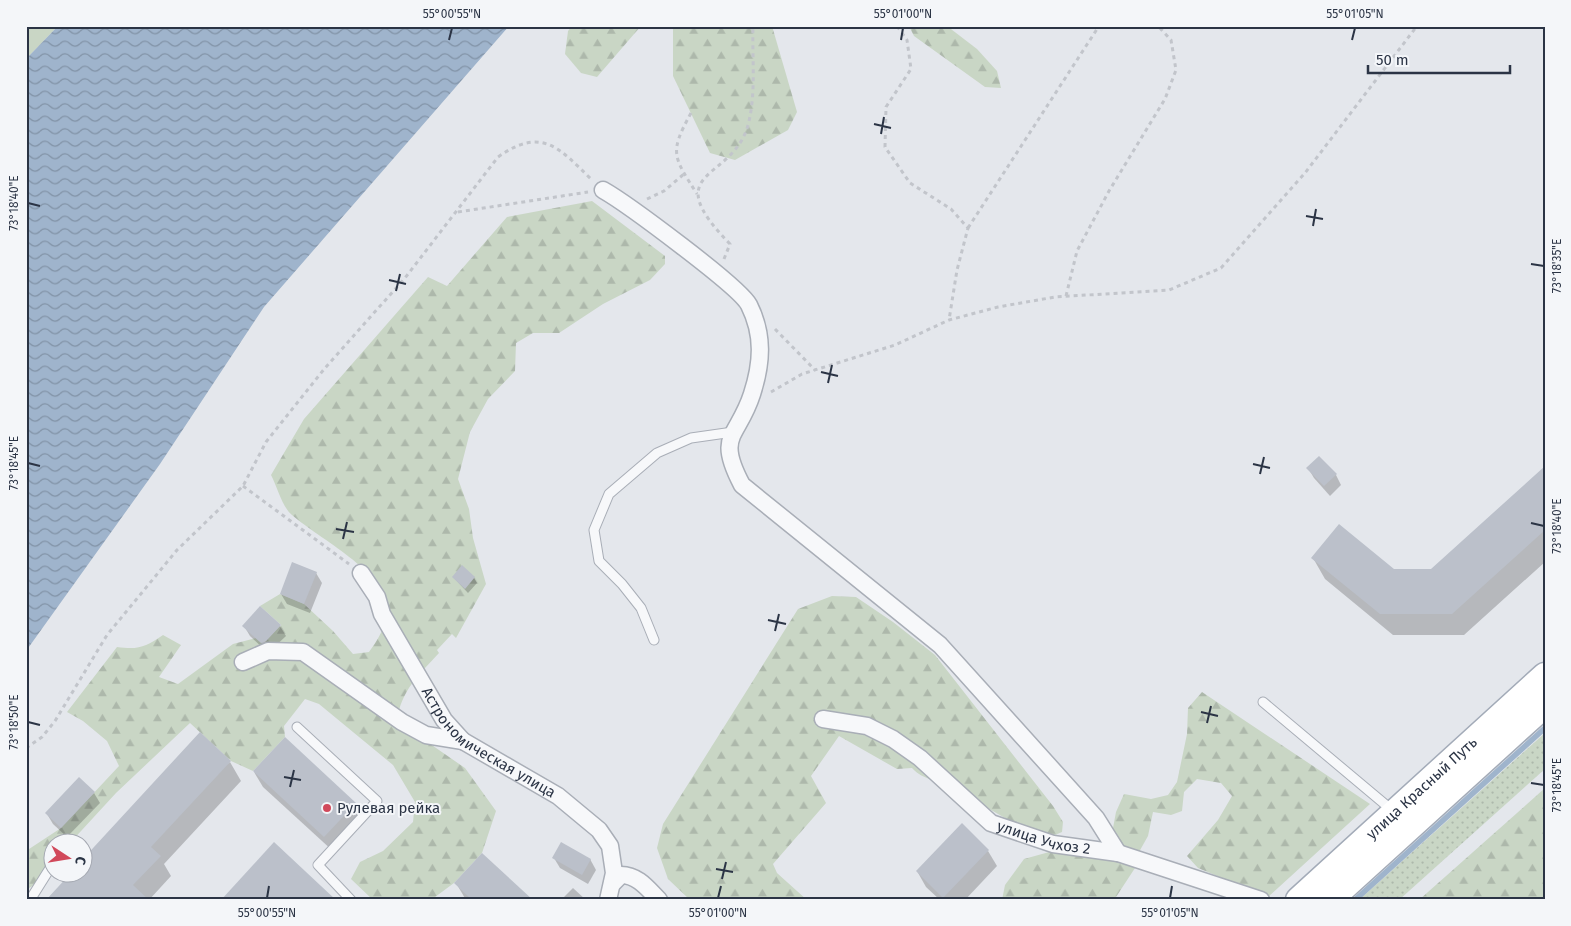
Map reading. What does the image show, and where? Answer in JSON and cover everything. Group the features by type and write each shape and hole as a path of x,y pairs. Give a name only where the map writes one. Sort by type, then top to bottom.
{"main road":[{"name":"улица Красный Путь","path":"1299,900 1545,676"},
{"name":"улица Красный Путь","path":"1329,900 1545,704"}],"street":[{"path":"603,190 724,280 749,304 761,340 752,395 728,447 730,463 742,485 940,645 1096,818 1118,852"},
{"name":"Астрономическая улица","path":"361,573 377,598 382,614 444,720 463,740 558,796 599,830 610,846 614,873 610,892"},
{"path":"243,662 268,651 303,652 402,722 426,735 463,740"},
{"name":"улица Учхоз 2","path":"822,719 867,726 893,739 920,758 991,823 1053,844 1118,852 1261,900"},
{"path":"610,892 621,875 628,875 636,878 659,900"}],"lane":[{"path":"654,640 641,608 622,584 599,561 594,530 609,494 657,454 691,438 734,432"},
{"path":"1263,702 1395,812"},
{"path":"297,727 377,801 318,865 351,900"},
{"path":"30,900 42,881"}],"path":[{"path":"697,194 702,182 739,144 749,122 753,26"},
{"path":"896,26 907,40 911,69 886,108 885,147 910,183 951,210 968,228"},
{"path":"949,320 957,270 968,228 1099,26"},
{"path":"1066,296 1077,251 1108,190 1165,99 1176,70 1170,40 1158,26"},
{"path":"746,406 802,374 894,345 949,320 998,307 1066,296 1169,290 1221,268 1305,173 1418,26"},
{"path":"691,113 680,132 675,149 677,162 697,194 701,209 730,244 723,264 724,280"},
{"path":"26,748 42,737 55,721 107,635 177,550 243,486 266,442 325,368 405,278 498,157 516,144 533,141 559,148 603,190"},
{"path":"620,201 645,200 664,191 684,174"},
{"path":"457,212 603,190"},
{"path":"772,327 814,370"},
{"path":"243,486 361,573"}],"green space":[{"path":"26,26 58,26 26,59"},
{"path":"572,26 641,26 597,77 581,73 565,54 568,31"},
{"path":"673,26 772,26 797,112 788,130 735,160 710,153 673,76"},
{"path":"909,26 947,26 977,49 997,71 1001,88 985,87 914,36"},
{"path":"592,201 665,256 665,264 650,280 603,304 559,333 533,333 516,343 515,371 488,399 470,432 458,479 469,509 473,538 486,584 456,638 452,634 437,650 439,653 412,684 402,700 397,721 465,768 496,811 482,853 454,883 431,900 373,900 351,879 360,862 383,851 413,822 415,802 393,765 319,704 305,699 284,726 285,737 253,771 231,761 190,723 116,793 78,834 52,834 61,828 119,766 107,741 83,721 67,712 117,647 142,647 163,635 181,645 159,677 178,684 233,644 256,638 263,644 281,625 260,606 280,594 304,604 333,631 353,654 369,652 386,621 387,610 384,596 376,582 364,569 288,511 271,475 304,419 428,277 447,286 507,217"},
{"path":"832,596 856,597 893,622 935,655 1053,806 1063,822 1062,832 1048,838 1035,833 1010,821 944,783 925,777 912,768 897,769 839,736 811,776 826,803 773,864 777,873 807,900 690,900 668,879 657,848 663,824 798,609"},
{"path":"1202,692 1370,804 1268,897 1198,868 1187,856 1218,820 1232,796 1221,783 1197,779 1184,792 1182,811 1171,815 1153,812 1148,836 1139,852 1110,844 1116,812 1124,794 1151,799 1168,795 1177,782 1187,734 1188,708"},
{"path":"1545,733 1545,769 1399,900 1359,900"},
{"path":"1545,788 1545,900 1419,900"},
{"path":"42,840 42,875 34,885 26,890 26,851"},
{"path":"1060,849 1113,858 1135,868 1114,900 1002,900 1005,885 1024,859"}],"water":[{"path":"58,26 509,26 264,307 160,464 26,651 26,59"}],"building":[{"path":"1319,456 1337,474 1324,486 1306,468"},
{"path":"1545,466 1545,530 1452,614 1380,614 1311,558 1339,524 1394,569 1431,569"},
{"path":"292,562 317,572 304,604 280,594"},
{"path":"462,565 475,577 465,589 452,577"},
{"path":"260,606 281,625 266,641 261,643 242,626"},
{"path":"200,732 231,761 151,847 161,856 133,885 149,900 46,900 61,884 92,884 92,849"},
{"path":"285,737 356,803 324,837 253,771"},
{"path":"79,777 95,792 61,828 45,813"},
{"path":"962,823 989,850 943,898 916,871"},
{"path":"274,842 336,900 221,900"},
{"path":"561,842 591,859 582,875 552,858"},
{"path":"482,853 533,900 472,900 454,883"}],"waterway":[{"path":"1355,900 1545,728"}],"place":[{"name":"Рулевая рейка","path":"327,808"}]}
